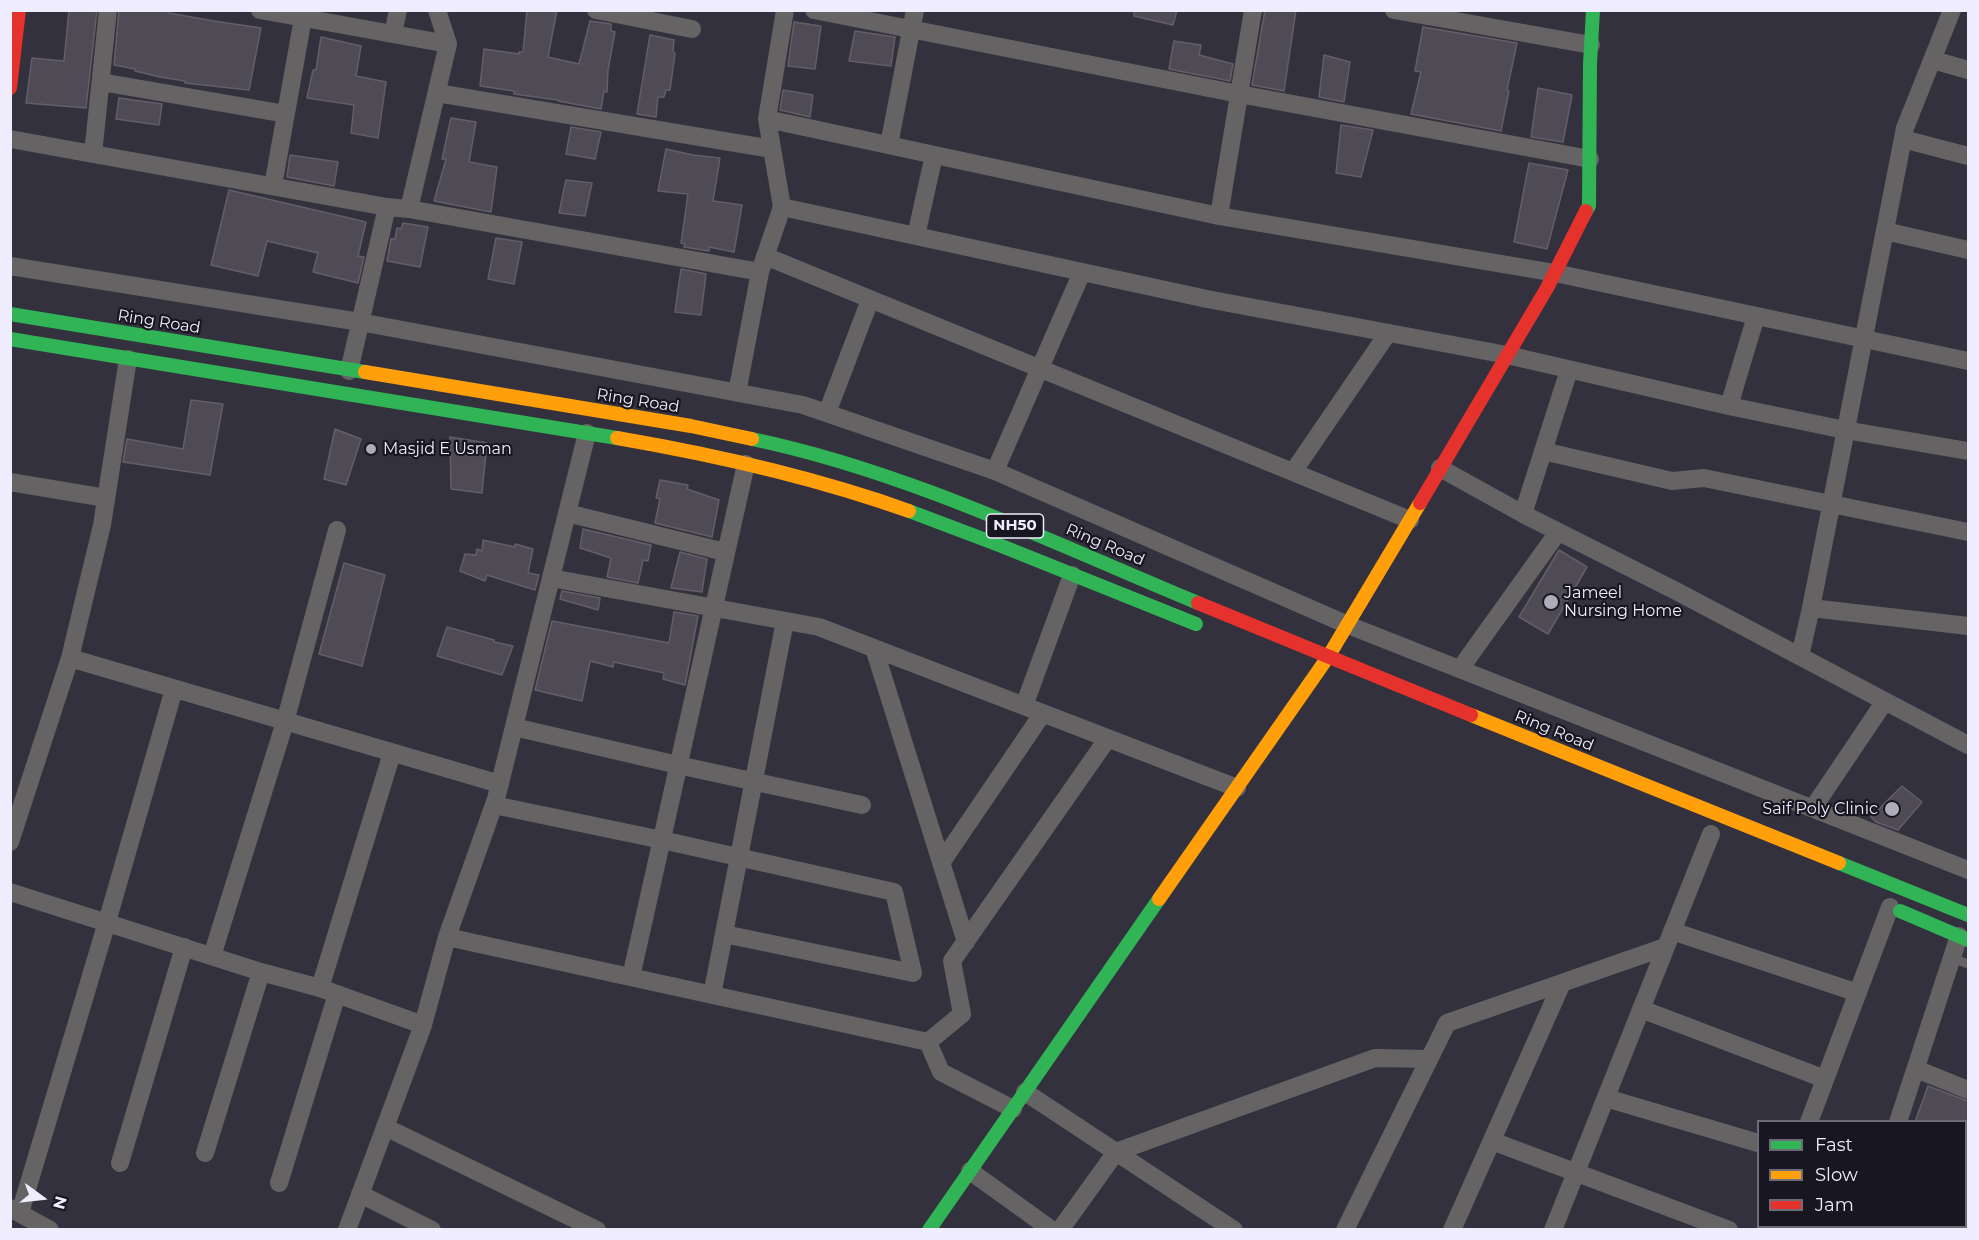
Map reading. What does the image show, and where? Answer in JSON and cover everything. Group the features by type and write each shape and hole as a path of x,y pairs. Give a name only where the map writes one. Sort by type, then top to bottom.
{"main road":[{"path":"10,88 19,10"},
{"path":"930,1230 1328,657 1555,273 1589,206 1593,10"},
{"name":"Ring Road","path":"10,314 692,426 786,446 879,474 972,509 1328,657 1968,912"},
{"name":"NH50","path":"10,339 587,434 795,475 878,499 1210,630"},
{"path":"1885,905 1964,938 1968,912"}],"street":[{"path":"93,154 108,10"},
{"path":"260,10 448,44"},
{"path":"393,34 398,10"},
{"path":"409,209 448,44 437,10"},
{"path":"596,10 692,29"},
{"path":"737,393 762,264 782,207 767,119 785,10"},
{"path":"814,10 1239,94 1590,159"},
{"path":"889,145 915,10"},
{"path":"1219,216 1253,10"},
{"path":"1394,10 1591,45"},
{"path":"1800,656 1905,128 1952,10"},
{"path":"273,186 303,18"},
{"path":"1932,60 1968,70"},
{"path":"101,82 286,114"},
{"path":"437,93 772,149"},
{"path":"767,119 1219,216 1555,273 1968,361"},
{"path":"1903,139 1968,156"},
{"path":"10,140 387,207 762,264 870,300 1410,520"},
{"path":"916,236 934,155"},
{"path":"350,371 387,207"},
{"path":"782,207 1207,299 1507,356 1845,430 1968,451"},
{"path":"1885,231 1968,250"},
{"path":"10,266 360,322 803,405 995,471 1348,625 1968,870"},
{"path":"995,471 1082,272"},
{"path":"826,413 870,300"},
{"path":"1729,406 1756,316"},
{"path":"1293,472 1388,333"},
{"path":"10,842 70,658 102,525 128,358"},
{"path":"1523,514 1569,370"},
{"path":"347,1230 423,1025 447,937 494,805 587,434"},
{"path":"1543,451 1672,481 1704,478 1968,532"},
{"path":"631,977 746,464"},
{"path":"1440,468 1523,514 1678,592 1968,745"},
{"path":"10,482 106,498"},
{"path":"567,513 725,552"},
{"path":"212,956 285,722 337,530"},
{"path":"1460,669 1558,532"},
{"path":"1024,706 1072,574"},
{"path":"551,578 819,627 1237,788"},
{"path":"1811,608 1968,626"},
{"path":"712,995 785,621"},
{"path":"874,648 966,942"},
{"path":"70,658 500,784"},
{"path":"50,1230 15,1210 107,922 174,689"},
{"path":"1813,808 1885,701"},
{"path":"941,863 1043,713"},
{"path":"514,727 862,805"},
{"path":"928,1042 962,1014 952,961 1108,738"},
{"path":"320,988 392,753"},
{"path":"494,805 894,892 913,973 724,934"},
{"path":"1554,1230 1710,834"},
{"path":"10,892 261,972 320,988 423,1025"},
{"path":"1810,1120 1858,993 1885,905"},
{"path":"447,937 928,1042"},
{"path":"1899,1120 1916,1069 1960,961 1964,938"},
{"path":"1345,1230 1447,1023 1562,982 1669,939 1858,993"},
{"path":"120,1163 184,947"},
{"path":"205,1153 261,972"},
{"path":"1452,1230 1562,982"},
{"path":"279,1183 337,994"},
{"path":"1641,1010 1825,1079"},
{"path":"928,1042 941,1072 1013,1109"},
{"path":"1060,1230 1116,1152 1375,1058 1429,1059"},
{"path":"1916,1069 1968,1090"},
{"path":"1025,1092 1234,1230"},
{"path":"1606,1098 1757,1143"},
{"path":"385,1127 597,1230"},
{"path":"1492,1141 1729,1230"},
{"path":"970,1171 1052,1230"},
{"path":"360,1194 432,1230"}],"building":[{"path":"69,10 97,10 86,108 26,103 32,58 64,61"},
{"path":"119,10 169,10 169,13 261,28 249,90 185,83 185,81 114,65"},
{"path":"527,10 557,10 548,57 579,64 590,21 611,24 611,31 615,32 608,70 607,92 604,91 601,109 480,86 484,49 519,54 523,52"},
{"path":"1134,10 1177,10 1173,25 1134,16"},
{"path":"1265,10 1296,10 1284,91 1252,85"},
{"path":"794,22 821,26 815,69 788,66"},
{"path":"1423,27 1517,43 1501,131 1411,114 1421,72 1415,71"},
{"path":"855,31 895,37 891,66 849,61"},
{"path":"650,35 674,40 675,54 670,90 666,90 664,97 658,97 656,117 637,114"},
{"path":"321,37 361,46 356,76 386,82 378,138 351,133 354,105 307,98 313,70 316,70"},
{"path":"1174,41 1201,45 1199,55 1233,64 1230,81 1169,69"},
{"path":"1324,55 1350,62 1344,102 1319,97"},
{"path":"1538,88 1572,95 1563,142 1531,137"},
{"path":"783,90 813,95 810,117 780,110"},
{"path":"119,98 162,104 159,125 116,119"},
{"path":"451,118 476,122 469,162 497,167 491,212 434,201 446,159 442,159"},
{"path":"1341,125 1373,130 1361,177 1336,173"},
{"path":"571,127 601,132 595,159 566,154"},
{"path":"666,149 720,158 713,201 742,205 734,252 709,247 709,251 684,247 685,244 681,243 688,194 658,191"},
{"path":"290,155 338,162 334,186 287,177"},
{"path":"1529,163 1568,170 1547,249 1514,242"},
{"path":"566,180 592,183 585,216 559,213"},
{"path":"229,190 366,222 358,256 364,257 358,283 313,272 318,253 267,241 258,276 211,265"},
{"path":"403,223 428,227 420,267 387,261 391,239 395,239 397,228 401,229"},
{"path":"496,238 522,242 514,284 488,279"},
{"path":"681,269 706,274 701,315 675,312"},
{"path":"191,400 223,404 210,475 123,462 127,439 183,449"},
{"path":"335,429 361,439 346,485 324,479"},
{"path":"450,437 487,443 482,493 451,489"},
{"path":"660,480 688,485 687,489 719,500 712,537 655,523 660,499 656,498"},
{"path":"583,529 651,545 648,561 643,560 638,583 607,577 611,558 580,548"},
{"path":"483,540 533,549 528,573 539,575 535,590 487,575 485,581 460,571 465,554 476,555 477,549 482,551"},
{"path":"1559,550 1587,567 1548,634 1519,617"},
{"path":"680,552 707,559 702,592 671,588"},
{"path":"344,563 385,575 362,666 319,654"},
{"path":"562,591 600,598 598,610 560,599"},
{"path":"674,612 698,616 685,685 663,679 664,673 614,662 613,667 590,661 582,701 535,690 552,621 669,643"},
{"path":"447,627 513,646 502,675 437,656"},
{"path":"1902,786 1922,802 1898,830 1876,822 1871,817"},
{"path":"1928,1086 1968,1101 1968,1122 1967,1120 1916,1120"}],"traffic: fast":[{"path":"1586,211 1589,206 1590,64 1593,10"},
{"path":"10,314 365,372"},
{"path":"10,339 617,438"},
{"path":"752,439 809,453 923,489 1034,533 1198,603"},
{"path":"909,511 1196,624"},
{"path":"1839,863 1968,915"},
{"path":"929,1230 1159,899"},
{"path":"1900,911 1968,940"}],"traffic: slow":[{"path":"365,372 691,426 752,439"},
{"path":"617,438 801,477 909,511"},
{"path":"1159,899 1328,657 1420,503"},
{"path":"1471,715 1839,863"}],"traffic: jam":[{"path":"10,88 19,10"},
{"path":"1420,503 1547,288 1586,211"},
{"path":"1198,603 1471,715"}],"place":[{"name":"Masjid E Usman","path":"371,449"},
{"name":"Jameel Nursing Home","path":"1551,602"},
{"name":"Saif Poly Clinic","path":"1892,809"}]}
